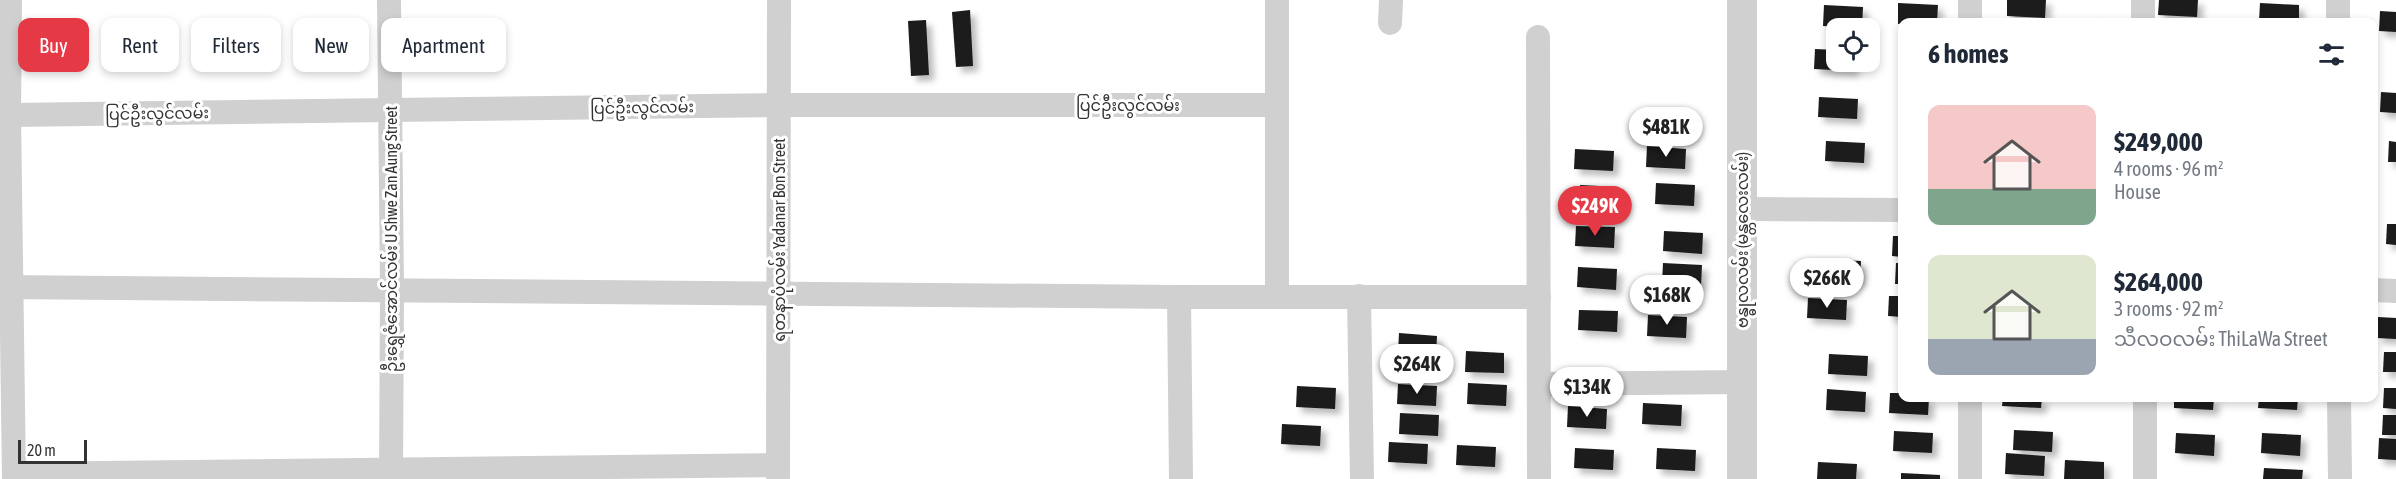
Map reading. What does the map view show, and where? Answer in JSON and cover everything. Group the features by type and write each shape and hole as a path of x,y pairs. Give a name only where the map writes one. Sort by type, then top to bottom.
{"street":[{"path":"10,0 6,287 14,476 778,472"},
{"name":"ဦးရွှေဇံအောင်လမ်း U Shwe Zan Aung Street","path":"389,0 391,474"},
{"name":"ရတနာပုံလမ်း Yadanar Bon Street","path":"778,472 779,0"},
{"path":"1277,0 1277,296"},
{"name":"ဗန္ဓုလလမ်း (မန္တလေးလမ်း)","path":"1742,0 1742,479"},
{"path":"1970,0 1970,18"},
{"path":"2143,0 2143,18"},
{"path":"2338,0 2338,18"},
{"path":"1538,37 1539,479"},
{"name":"ပြင်ဦးလွင်လမ်း","path":"9,115 779,105 1276,105"},
{"path":"1742,208 1898,210"},
{"path":"6,287 1179,297 1539,297"},
{"path":"2378,290 2396,291"},
{"path":"1359,296 1362,479"},
{"path":"1179,297 1181,479"},
{"path":"1539,384 1742,382"},
{"path":"1970,402 1970,479"},
{"path":"2145,402 2145,479"},
{"path":"2339,402 2340,479"}],"building":[{"path":"2007,0 2046,0 2045,18 2007,16"},
{"path":"2159,0 2198,0 2197,17 2158,15"},
{"path":"1898,3 1938,5 1937,18 1898,18"},
{"path":"2260,3 2299,5 2299,18 2259,18"},
{"path":"1824,5 1863,7 1862,18 1826,18 1826,26 1823,26"},
{"path":"970,10 973,66 956,67 952,12"},
{"path":"2380,11 2396,12 2396,32 2379,31"},
{"path":"926,20 929,75 911,76 908,21"},
{"path":"1815,49 1826,50 1826,70 1814,69"},
{"path":"2381,92 2396,93 2396,113 2380,112"},
{"path":"1819,97 1858,99 1857,119 1818,117"},
{"path":"1648,112 1687,114 1685,134 1646,132"},
{"path":"1826,141 1865,143 1864,163 1825,161"},
{"path":"2389,141 2396,142 2396,162 2388,162"},
{"path":"1647,146 1686,149 1685,169 1646,167"},
{"path":"1575,149 1614,151 1613,171 1574,169"},
{"path":"1656,183 1695,185 1694,206 1655,204"},
{"path":"1580,185 1619,187 1618,207 1579,205"},
{"path":"2387,224 2396,224 2396,245 2386,244"},
{"path":"1576,226 1615,227 1614,248 1575,246"},
{"path":"1664,231 1703,233 1702,254 1663,251"},
{"path":"1893,236 1898,236 1898,257 1892,256"},
{"path":"1822,259 1861,261 1860,281 1821,279"},
{"path":"1663,263 1702,265 1701,286 1662,284"},
{"path":"1896,263 1898,263 1898,284 1895,284"},
{"path":"1578,267 1617,269 1616,290 1577,287"},
{"path":"1889,296 1898,296 1898,317 1888,316"},
{"path":"1808,298 1847,300 1846,320 1807,318"},
{"path":"1579,310 1618,311 1617,332 1578,330"},
{"path":"1648,315 1687,317 1686,338 1647,336"},
{"path":"2378,317 2396,318 2396,339 2378,338"},
{"path":"1399,333 1437,336 1436,356 1398,354"},
{"path":"1466,351 1504,353 1504,373 1465,372"},
{"path":"2384,352 2396,352 2396,372 2383,372"},
{"path":"1829,354 1868,356 1867,376 1828,374"},
{"path":"1468,383 1507,385 1506,406 1467,404"},
{"path":"1398,384 1437,386 1436,406 1397,404"},
{"path":"1297,386 1336,388 1335,409 1296,407"},
{"path":"2384,388 2396,388 2396,409 2383,408"},
{"path":"1827,389 1866,392 1865,412 1826,410"},
{"path":"1890,393 1898,393 1898,402 1929,402 1928,415 1889,413"},
{"path":"2002,402 2042,402 2041,408 2002,406"},
{"path":"2174,402 2214,402 2213,410 2174,408"},
{"path":"2259,402 2298,402 2297,410 2258,408"},
{"path":"1643,403 1682,405 1681,426 1642,424"},
{"path":"1568,406 1607,409 1606,429 1567,427"},
{"path":"1400,413 1439,415 1438,436 1399,434"},
{"path":"2383,415 2396,415 2396,435 2382,435"},
{"path":"1282,424 1321,426 1320,446 1281,444"},
{"path":"2014,430 2053,432 2052,452 2013,450"},
{"path":"1894,431 1933,433 1932,453 1893,451"},
{"path":"2176,433 2215,435 2214,456 2175,453"},
{"path":"2262,433 2301,435 2300,456 2261,453"},
{"path":"2379,438 2396,439 2396,460 2378,459"},
{"path":"1389,442 1428,444 1427,464 1388,462"},
{"path":"1457,445 1496,447 1495,467 1456,465"},
{"path":"1575,448 1614,450 1613,470 1574,468"},
{"path":"1657,448 1696,450 1695,471 1656,469"},
{"path":"2006,453 2045,456 2044,476 2005,474"},
{"path":"2065,460 2104,462 2104,479 2064,479"},
{"path":"1818,462 1857,464 1856,479 1817,479"},
{"path":"2264,468 2303,470 2302,479 2263,479"},
{"path":"1901,473 1940,475 1940,479 1901,479"}]}
